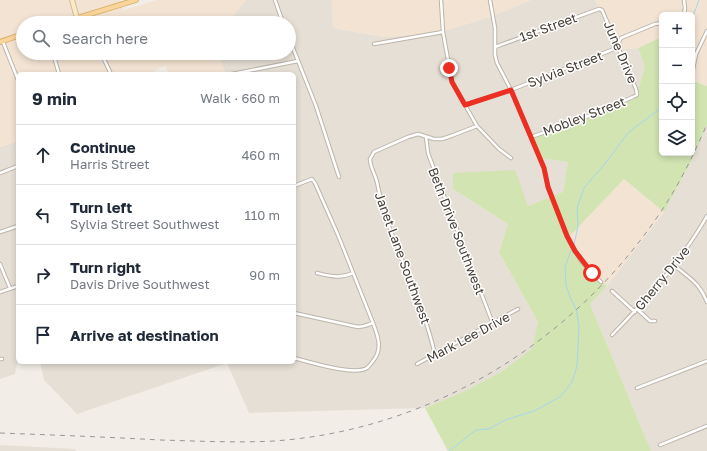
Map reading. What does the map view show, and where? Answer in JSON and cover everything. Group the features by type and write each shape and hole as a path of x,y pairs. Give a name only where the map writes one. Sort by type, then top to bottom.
{"main road":[{"path":"85,16 136,0"},
{"path":"1,42 16,37"}],"street":[{"path":"72,0 76,16"},
{"path":"275,0 281,16"},
{"path":"441,0 444,32 452,82 477,126 511,158"},
{"path":"490,0 495,28 497,63 511,90 544,168 548,187 567,236 581,261 601,282"},
{"path":"684,0 684,12"},
{"name":"1st Street","path":"495,47 599,9 602,10"},
{"name":"June Drive","path":"602,10 636,89 637,95"},
{"path":"619,48 619,42 622,38 659,24"},
{"path":"374,44 444,32"},
{"path":"695,59 707,32"},
{"path":"1,42 16,76"},
{"name":"Sylvia Street","path":"465,105 511,90 619,48"},
{"path":"296,56 316,106 339,177"},
{"path":"55,60 58,72"},
{"path":"104,60 110,72"},
{"path":"242,72 298,61"},
{"name":"Mobley Street","path":"531,137 574,122 637,95"},
{"name":"Janet Lane Southwest","path":"435,354 429,328 382,205 370,162 371,155 374,152 418,134 434,139 442,138 477,126"},
{"name":"Beth Drive Southwest","path":"426,137 428,153 493,324"},
{"path":"0,172 16,167"},
{"path":"296,185 312,179 315,183 353,273 380,344 375,360 367,367 354,371 296,358"},
{"name":"Gherry Drive","path":"612,335 635,312 674,265 707,216"},
{"path":"0,232 16,227"},
{"path":"0,264 10,288"},
{"path":"674,265 698,285 706,297 707,302"},
{"path":"317,273 336,277 346,276 353,273"},
{"path":"0,292 16,286"},
{"path":"612,291 635,312"},
{"name":"Mark Lee Drive","path":"417,364 493,324 518,309"},
{"path":"637,309 650,321 655,321"},
{"path":"296,313 358,327 373,323"},
{"path":"637,388 707,361"},
{"path":"660,445 707,426"}],"shaded area":[{"path":"0,0 120,0 124,10 157,0 246,0 233,16 16,16 16,60 220,60 225,72 168,72 165,66 152,72 16,72 16,142 0,147"},
{"path":"246,0 332,0 333,28 384,37 437,33 490,17 531,0 595,0 616,50 638,48 645,67 635,99 547,133 530,137 538,158 568,162 563,192 528,206 453,189 508,224 499,252 538,322 533,349 501,372 463,392 425,408 249,413 227,364 296,364 296,72 225,72 220,60 296,60 296,16 233,16"},
{"path":"332,0 531,0 490,17 437,33 384,37 333,28"},
{"path":"595,0 707,0 707,86 695,82 695,12 659,12 659,38 638,48 616,50"},
{"path":"707,124 707,451 651,451 590,304 607,286 664,212 695,156"},
{"path":"16,142 17,364 15,374 0,379 0,147"},
{"path":"624,179 664,212 607,286 588,268 568,238"},
{"path":"40,364 224,364 77,414 44,380"},
{"path":"0,445 75,449 76,451 0,451"}],"green space":[{"path":"659,38 659,156 694,156 664,212 624,179 568,238 588,268 607,286 590,304 651,451 448,451 425,408 463,392 501,372 532,349 538,322 499,252 508,224 453,189 453,173 515,170 528,206 563,192 568,162 538,158 530,137 547,133 635,99 645,67 638,48"},
{"path":"695,82 707,86 707,124 695,153"}],"waterway":[{"path":"695,12 699,0"},
{"path":"574,245 578,226 577,208 584,188 604,165 628,133 659,109"},
{"path":"449,451 476,430 489,429 505,420 542,407 561,396 572,382 577,366 579,326 576,309 566,285 565,267 572,248"}],"railway":[{"path":"0,433 160,440 246,442 274,441 332,433 389,419 443,398 495,370 543,338 587,300 627,257 662,210 686,168 707,124"}],"route":[{"path":"449,68 452,82 465,105 511,90 544,168 548,187 567,236 581,261 592,273"}]}
